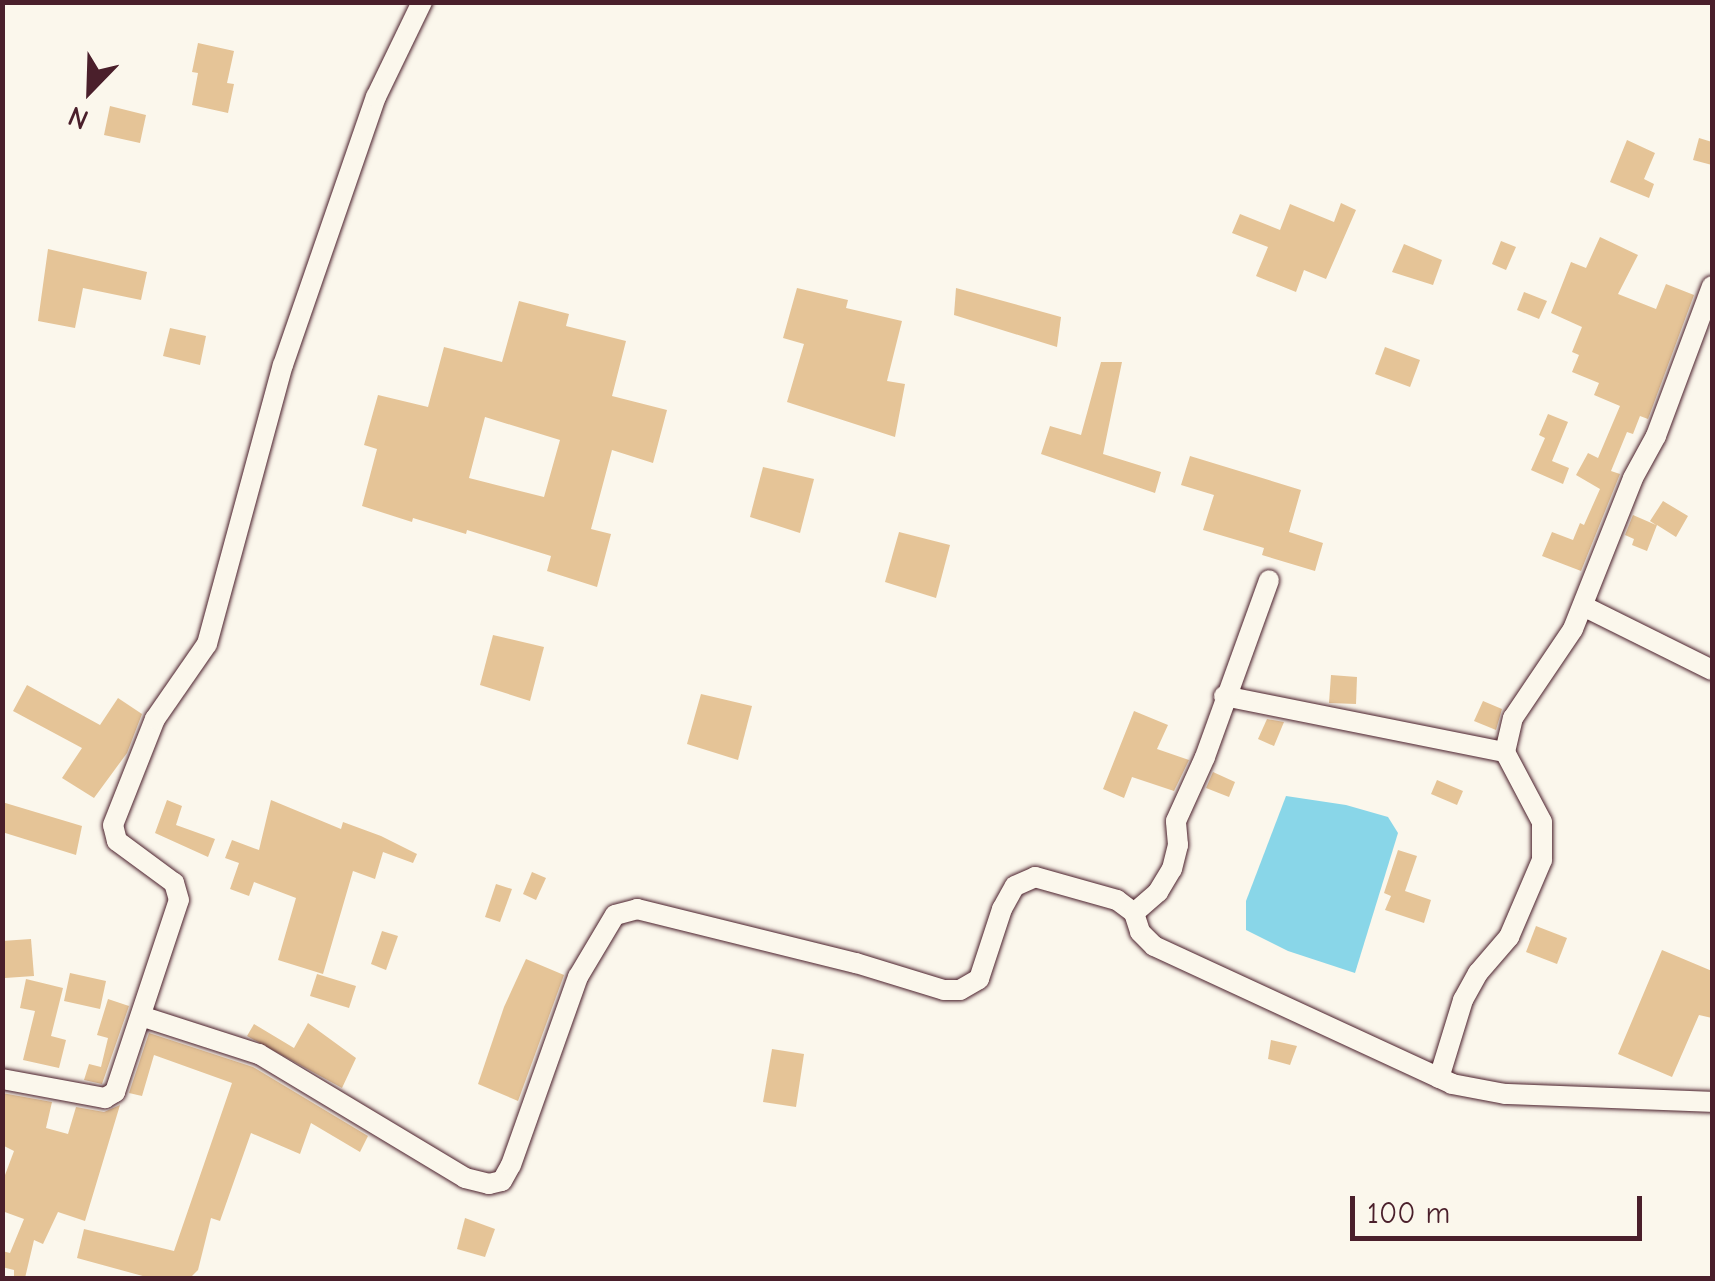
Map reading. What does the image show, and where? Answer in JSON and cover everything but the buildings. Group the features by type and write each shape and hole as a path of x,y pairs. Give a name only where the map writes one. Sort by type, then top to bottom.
{"street":[{"path":"2,1079 111,1097 178,892 117,840 113,825 156,720 207,644 283,364 376,96 422,2"},
{"path":"1439,1078 1463,1000 1478,973 1509,937 1542,860 1542,822 1505,752 1513,718 1559,652 1583,606 1632,478 1656,436 1712,286"},
{"path":"1134,913 1158,892 1172,869 1178,845 1176,821 1205,757 1269,580"},
{"path":"1583,606 1712,670"},
{"path":"1224,696 1505,752"},
{"path":"140,1016 259,1054 465,1178 489,1184 502,1181 510,1166 578,976 616,916 624,910 637,909 800,948 944,990 960,990 979,979 1002,909 1023,880 1035,877 1117,900 1134,913 1140,932 1154,946 1439,1078 1478,1092 1712,1102"}],"water":[{"path":"1286,796 1346,805 1388,817 1398,833 1355,973 1288,951 1246,930 1246,901"}]}
